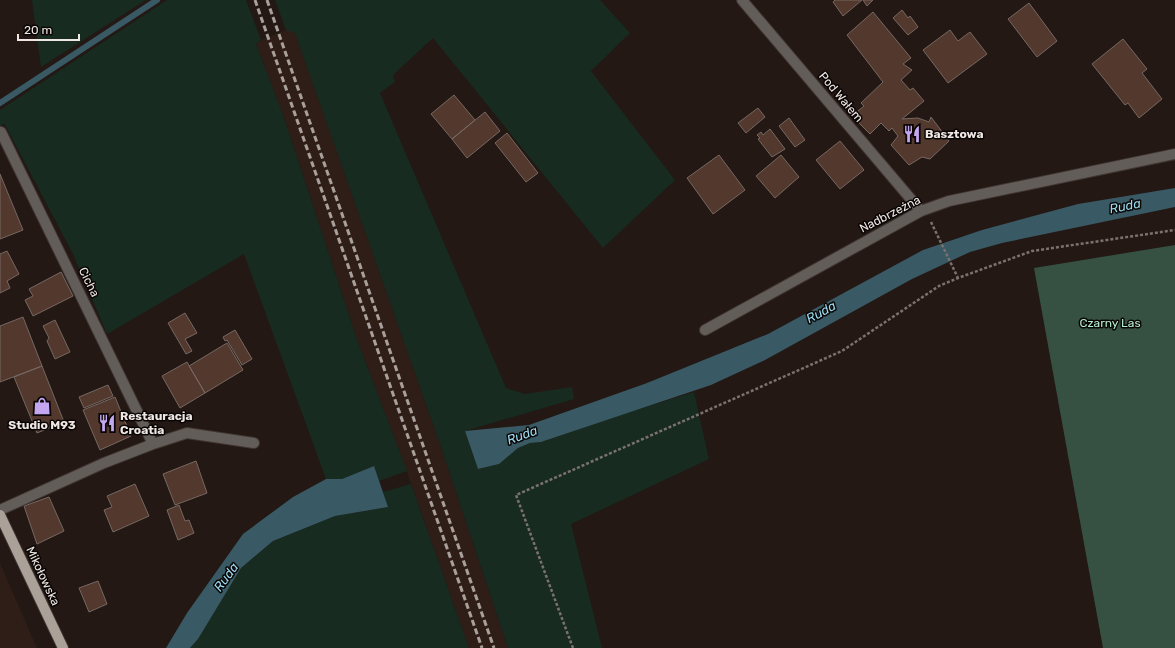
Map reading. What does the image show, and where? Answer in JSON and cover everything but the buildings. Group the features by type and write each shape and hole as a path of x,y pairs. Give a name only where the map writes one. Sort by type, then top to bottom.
{"main road":[{"name":"Mikołowska","path":"0,515 63,648"}],"street":[{"name":"Pod Wałem","path":"742,0 921,211"},
{"name":"Cicha","path":"1,132 153,444"},
{"name":"Nadbrzeżna","path":"705,330 921,211 950,201 1175,154"},
{"path":"0,510 104,463 186,433 254,443"}],"path":[{"path":"573,648 516,495 842,351 939,286 958,278 1032,251 1175,230"},
{"path":"936,233 958,278"}],"shaded area":[{"path":"286,30 295,32 441,447 508,648 469,648 402,458 359,345 282,112 256,44 261,40"},
{"path":"0,563 37,648 0,648"}],"green space":[{"path":"32,0 146,0 41,67"},
{"path":"167,0 246,0 261,40 256,44 282,112 359,345 407,471 379,481 374,466 342,479 326,479 244,254 107,334 72,252 4,123 0,127 0,110"},
{"path":"275,0 600,0 630,33 591,71 675,180 603,248 433,38 393,75 395,82 380,93 506,388 525,394 572,387 574,399 465,431 478,469 499,464 518,448 530,443 541,442 694,392 709,459 571,524 602,648 508,648 441,447 295,33 286,30"},
{"name":"Czarny Las","path":"1175,245 1175,648 1103,648 1034,268"},
{"path":"411,484 469,648 190,648 198,639 241,568 273,541 335,516 387,507 383,492"}],"water":[{"name":"Ruda","path":"1175,188 1175,207 1002,243 970,252 912,279 765,360 711,385 541,442 530,443 518,448 499,464 478,469 465,431 529,425 647,383 768,334 923,250 982,230 1078,204"},
{"name":"Ruda","path":"374,466 388,507 335,516 273,541 241,568 198,639 190,648 166,648 187,613 243,534 293,497 326,479 342,479"}],"waterway":[{"path":"0,103 157,0"}],"railway":[{"path":"255,0 482,648"},
{"path":"267,0 494,648"}],"place":[{"name":"Basztowa","path":"912,134"},
{"name":"Studio M93","path":"42,406"},
{"name":"Restauracja Croatia","path":"107,423"}]}
